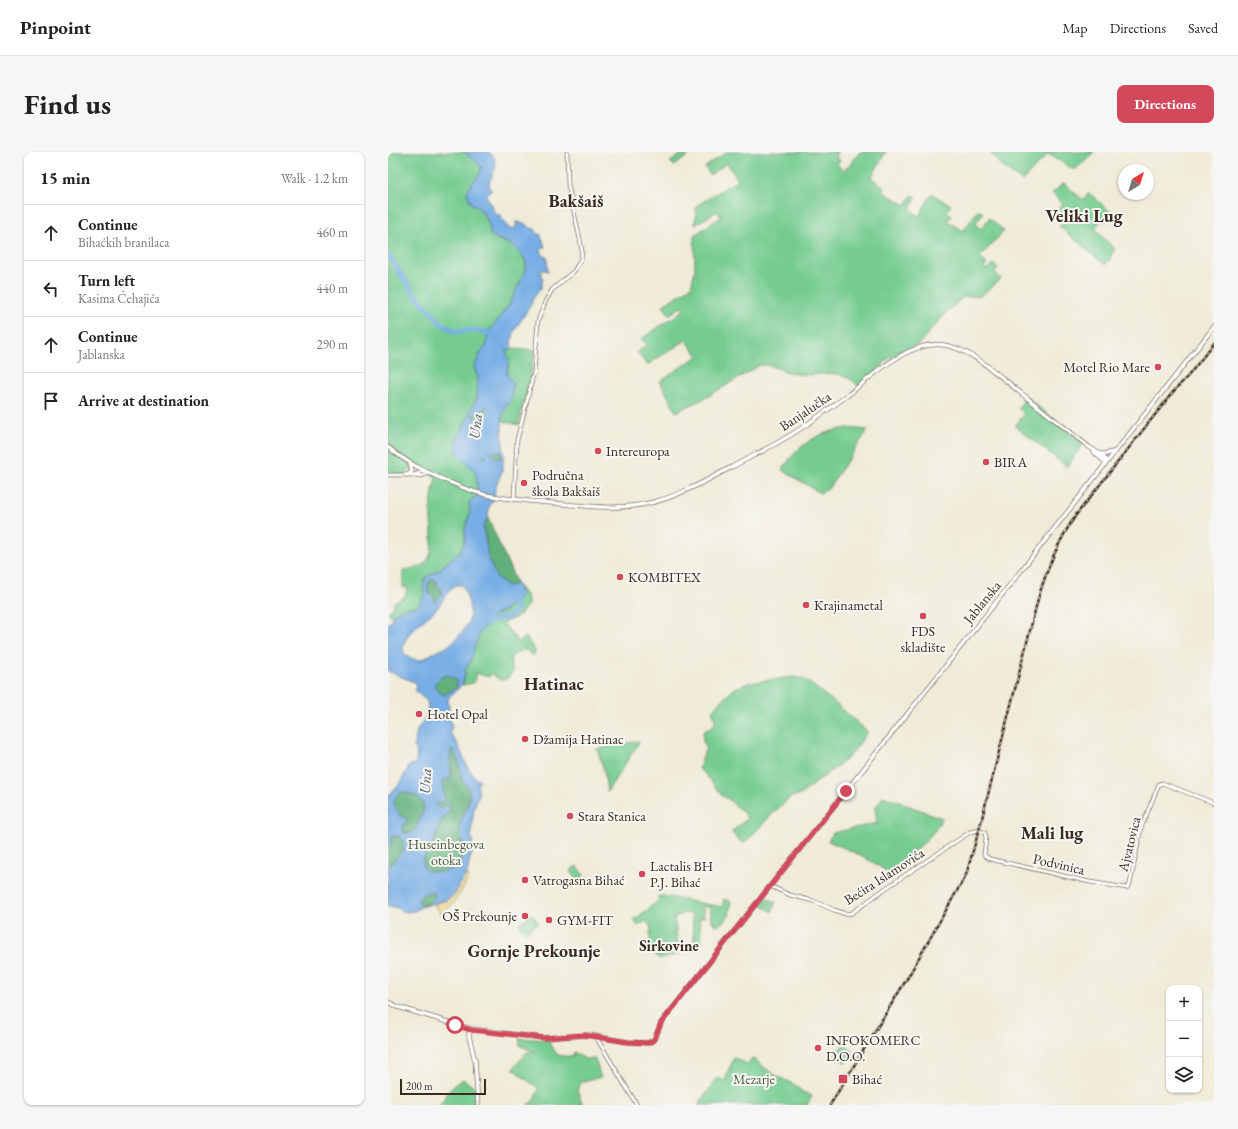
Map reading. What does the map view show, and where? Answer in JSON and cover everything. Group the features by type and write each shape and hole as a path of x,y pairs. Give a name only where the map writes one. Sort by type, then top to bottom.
{"main road":[{"name":"Jablanska","path":"596,1037 628,1042 648,1043 652,1041 656,1036 661,1023 1214,327"},
{"name":"Banjalučka","path":"388,447 423,471 485,495 584,506 613,507 644,504 667,498 701,484 796,432 896,359 908,352 926,345 943,345 956,348 978,360 1089,447"},
{"path":"1089,447 1101,454 1107,463"},
{"path":"1089,447 1107,463"},
{"path":"1101,454 1106,454 1117,450"},
{"path":"407,475 412,472 410,463"},
{"path":"388,1002 398,1007 473,1030 544,1038 584,1035 596,1037"},
{"path":"459,1026 469,1036 475,1061 478,1105"},
{"path":"469,1036 473,1030"}],"street":[{"path":"514,499 516,448 524,409 534,372 538,321 552,290 574,271 580,259 582,250 568,184 567,152"},
{"path":"414,475 423,471"},
{"path":"388,475 422,476 428,473"},
{"name":"Ajvatovica","path":"1128,888 1141,828 1160,783 1214,803"},
{"name":"Bećira Islamovića","path":"770,886 790,895 813,901 846,914 852,913 886,888 970,832 979,830 986,835 985,856"},
{"name":"Podvinica","path":"985,856 994,860 1068,877 1128,888"},
{"path":"596,1037 637,1105"}],"green space":[{"path":"388,152 464,152 482,166 481,171 467,193 472,204 480,209 498,240 510,244 526,261 525,272 509,305 488,332 486,346 481,352 474,367 478,378 477,398 457,438 456,444 475,471 477,480 476,496 469,502 470,513 465,528 465,541 460,552 447,562 441,569 431,574 423,587 424,596 418,605 416,607 405,608 392,617 388,612 393,608 394,602 405,597 407,588 403,587 403,570 421,566 429,557 432,543 431,504 436,477 411,464 411,470 409,470 407,475 388,475"},
{"path":"685,152 693,152 674,166 670,162"},
{"path":"727,152 838,152 835,154 840,161 837,164 844,171 860,152 886,152 871,178 885,187 883,192 906,205 912,195 917,197 910,209 919,216 932,193 951,205 946,212 952,216 948,221 963,231 978,210 983,213 975,224 981,229 989,218 1004,231 980,257 987,264 984,268 986,270 994,264 998,268 995,272 1001,279 981,296 963,297 946,313 918,345 888,359 875,374 859,386 851,380 836,374 796,374 769,366 760,365 707,397 676,412 660,381 698,356 686,340 647,365 637,352 647,345 641,339 684,310 682,306 669,315 663,305 691,287 695,269 694,235 721,217 717,211 695,225 696,206 738,180 727,163 710,175 705,167"},
{"path":"990,152 1094,152 1075,170 1048,154 1022,181 1005,169"},
{"path":"1064,183 1083,200 1089,193 1114,215 1107,221 1103,218 1095,228 1115,249 1110,257 1111,258 1105,265 1059,226 1067,218 1058,210 1063,204 1052,193"},
{"path":"507,349 535,350 527,395 522,409 519,425 502,421 507,405 510,381 507,374 509,358 507,356"},
{"path":"1026,397 1084,443 1067,467 1015,426 1024,414 1018,408"},
{"path":"491,405 490,413 486,417 477,419 473,417 472,414"},
{"path":"848,428 868,430 828,489 820,493 782,470 802,446 818,436"},
{"path":"482,449 501,452 500,461 488,457 484,458"},
{"path":"488,518 517,584 514,583 512,586 505,585 496,577 488,557 483,526"},
{"path":"435,579 437,586 442,592 437,602 434,602 428,589 430,580"},
{"path":"517,584 525,593 529,603 519,616 503,623 518,642 526,637 536,652 533,656 526,650 521,650 512,656 510,661 513,672 507,679 500,680 492,674 488,677 476,673 476,678 473,683 463,685 465,669 468,667 479,634 492,617 506,610 517,601 520,591"},
{"path":"446,675 451,676 457,681 457,687 444,695 437,690 435,683 441,677"},
{"path":"792,677 804,679 833,701 868,732 849,757 800,795 791,797 775,811 745,843 740,841 731,832 747,819 745,814 728,799 722,796 706,775 699,769 706,747 703,742 703,732 715,725 712,710 735,688 748,683"},
{"path":"639,741 607,792 604,770 597,749"},
{"name":"Huseinbegova otoka","path":"451,750 455,750 462,775 462,782 466,784 469,792 469,799 463,814 461,826 461,841 465,852 458,863 450,869 440,872 427,871 423,866 423,859 434,841 441,821 450,809 440,810 435,804 445,801 442,782 446,778 451,780"},
{"path":"403,792 418,798 423,804 424,808 414,832 408,834 403,832 402,827 406,823 406,818 400,816 392,803 398,794"},
{"path":"883,796 942,818 938,826 925,841 910,855 887,872 866,858 828,841 833,833 877,823 875,809"},
{"path":"395,835 402,839 403,851 388,867 388,850 391,844 391,838"},
{"path":"577,866 584,876 578,881 570,870"},
{"path":"430,891 434,893 435,897 427,905 420,905 418,901 421,896"},
{"path":"659,896 722,907 724,899 731,901 729,916 719,925 715,925 712,921 710,907 703,907 704,917 699,918 702,943 694,944 692,914 684,913 674,918 680,954 660,959 650,951 651,927 646,921 638,926 634,920 658,901"},
{"path":"764,897 776,902 772,912 761,904"},
{"path":"532,914 538,923 525,933 518,924"},
{"path":"519,1038 550,1040 550,1045 558,1055 573,1057 574,1052 585,1059 595,1059 601,1077 581,1082 577,1090 583,1105 527,1105 533,1101 539,1089 513,1069 527,1052 536,1052 520,1046"},
{"path":"843,1045 853,1051 846,1063 834,1056"},
{"name":"Mezarje","path":"734,1058 747,1064 752,1058 773,1074 797,1086 801,1091 812,1096 807,1105 776,1105 772,1103 771,1105 698,1105 717,1078 725,1081"},
{"path":"463,1079 475,1088 476,1105 439,1105 453,1086"}],"sand":[{"path":"466,874 469,876 461,892 454,902 441,914 434,904 446,900 454,895"}],"water":[{"path":"464,152 489,152 494,157 496,167 489,183 490,189 492,190 486,195 493,208 493,211 500,215 502,218 501,220 506,222 510,229 516,228 516,222 529,226 532,229 534,228 537,233 541,235 545,247 541,249 542,253 544,257 547,257 548,272 545,270 541,271 541,276 543,278 541,288 532,300 532,303 513,333 514,336 511,341 512,350 507,349 506,351 509,358 507,374 513,383 511,402 507,405 502,421 504,456 502,471 495,489 494,498 489,507 488,518 483,526 488,557 496,577 505,585 512,586 516,583 521,595 517,601 492,617 479,634 470,663 465,669 462,685 450,696 448,700 452,727 450,731 451,734 458,745 468,768 480,782 477,783 479,795 474,808 471,833 473,844 468,871 454,895 446,900 408,912 402,911 395,907 388,907 388,867 403,851 404,846 403,841 399,836 393,836 388,850 388,797 394,789 397,788 410,765 416,763 417,753 414,747 417,730 426,717 428,707 427,701 415,691 416,683 388,671 388,623 392,621 392,617 397,612 405,608 416,607 420,603 423,597 425,578 441,569 447,562 460,552 465,541 465,528 470,513 469,502 476,496 477,480 475,471 460,457 456,450 457,438 477,398 478,378 474,367 481,352 486,346 488,332 509,305 525,272 526,261 523,257 511,245 490,235 488,221 485,215 480,209 473,205 469,198 467,193 479,175 482,167","holes":["491,405 490,413 486,417 482,416 479,419 473,417 472,415","482,449 488,453 489,451 493,453 496,451 501,452 500,460 491,455 484,458 481,450","435,579 442,592 436,602 434,602 434,598 428,592 430,580","456,585 462,585 469,607 470,616 468,623 459,636 445,648 421,660 411,658 403,652 406,638 438,607 450,590","446,675 451,676 457,681 457,687 444,695 437,690 435,683 441,677","451,750 454,750 460,766 462,782 466,784 469,790 469,801 460,827 465,852 454,867 440,872 427,871 423,866 423,859 434,841 441,821 450,809 449,804 440,809 435,804 445,801 442,782 446,778 451,780","403,792 411,794 421,801 424,808 414,832 408,834 403,832 402,827 407,820 406,818 400,816 393,802 398,794","430,891 434,893 435,897 427,905 420,905 418,901 421,896"]}],"waterway":[{"name":"Una","path":"388,255 413,292 442,324 455,331 474,330 494,334"},
{"name":"Una","path":"488,421 491,399"},
{"path":"388,417 394,421 397,427 395,441"},
{"name":"Una","path":"485,445 484,451 492,458 492,461"},
{"name":"Una","path":"476,616 477,598"},
{"path":"488,623 505,618 512,614 517,607 514,603"}],"railway":[{"path":"830,1105 908,977 966,875 979,830 1038,599 1045,576 1058,545 1076,515 1173,392 1188,376 1214,343"}],"place":[{"name":"Motel Rio Mare","path":"1158,367"},
{"name":"Intereuropa","path":"598,451"},
{"name":"BIRA","path":"986,462"},
{"name":"Područna škola Bakšaiš","path":"524,483"},
{"name":"KOMBITEX","path":"620,577"},
{"name":"Krajinametal","path":"806,605"},
{"name":"FDS skladište","path":"923,616"},
{"name":"Hotel Opal","path":"419,714"},
{"name":"Džamija Hatinac","path":"525,739"},
{"name":"Stara Stanica","path":"570,816"},
{"name":"Lactalis BH P.J. Bihać","path":"642,874"},
{"name":"Vatrogasna Bihać","path":"525,880"},
{"name":"OŠ Prekounje","path":"525,916"},
{"name":"GYM-FIT","path":"549,920"},
{"name":"INFOKOMERC D.O.O.","path":"818,1048"},
{"name":"Bihać","path":"843,1079"}],"district":[{"name":"Bakšaiš","path":"576,200"},
{"name":"Veliki Lug","path":"1084,215"},
{"name":"Hatinac","path":"554,683"},
{"name":"Mali lug","path":"1052,832"},
{"name":"Sirkovine","path":"669,945"},
{"name":"Gornje Prekounje","path":"534,950"}],"route":[{"path":"455,1025 471,1030 476,1029 544,1038 588,1035 628,1042 648,1043 654,1040 661,1023 846,791"}]}
